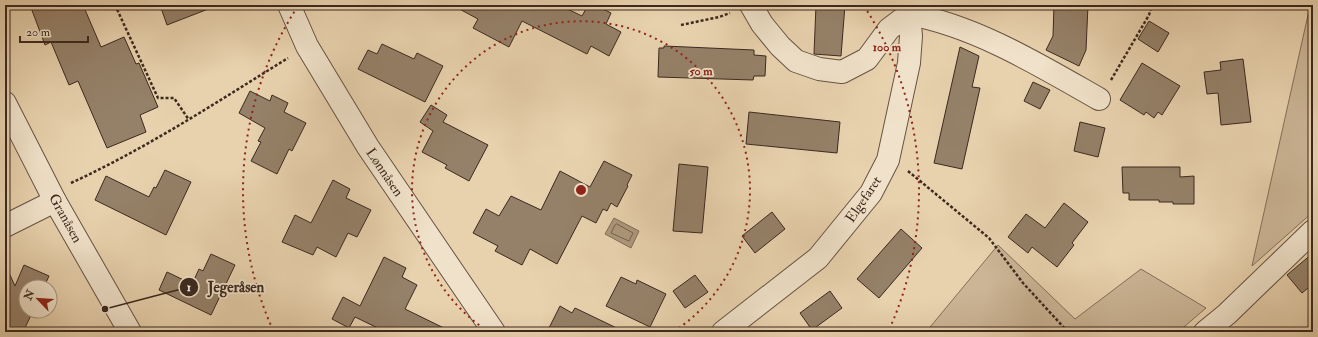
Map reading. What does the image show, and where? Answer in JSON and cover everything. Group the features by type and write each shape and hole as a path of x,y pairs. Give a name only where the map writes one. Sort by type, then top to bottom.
{"street":[{"name":"Lønnåsen","path":"289,5 307,46 368,147 494,332"},
{"path":"742,8 762,24 780,46 796,61 819,69 842,72 867,59 889,30 908,10 1007,48 1099,99"},
{"name":"Elgefaret","path":"723,332 818,258 851,220 871,193 888,160 909,63 911,36 908,10"},
{"name":"Granåsen","path":"5,103 56,201 130,332"},
{"path":"5,226 56,201"},
{"path":"1205,332 1227,314 1313,231"}],"path":[{"path":"115,5 158,98 174,98 189,120"},
{"path":"1099,99 1149,15 1152,5"},
{"path":"681,25 719,17 742,8"},
{"path":"56,201 71,183 101,169 189,120 307,46"},
{"path":"888,160 903,168 989,238 1023,283 1068,332"}],"shaded area":[{"path":"1310,6 1313,11 1313,212 1252,266"},
{"path":"998,245 1075,319 1141,269 1206,308 1178,332 926,332"}],"water":[{"path":"614,218 639,231 631,248 605,234"}],"building":[{"path":"30,5 83,5 101,47 124,37 136,64 139,63 158,107 140,115 146,132 107,148 78,81 69,85 51,42 45,45"},
{"path":"160,5 216,5 216,6 167,25"},
{"path":"452,5 559,5 582,16 588,5 595,5 611,13 606,24 621,32 609,56 591,46 587,54 522,21 509,47 473,28 478,19"},
{"path":"816,5 845,5 841,56 814,54"},
{"path":"1054,5 1088,5 1086,50 1079,66 1046,50 1053,36"},
{"path":"1149,21 1169,33 1158,52 1138,39"},
{"path":"382,44 414,59 417,53 443,66 425,102 358,69 368,50 377,54"},
{"path":"664,46 754,50 754,55 766,56 765,76 754,76 753,80 658,77 659,48 664,48"},
{"path":"960,47 979,56 972,87 980,88 962,169 934,163"},
{"path":"1243,59 1251,122 1221,125 1218,93 1207,94 1204,72 1221,70 1220,62"},
{"path":"1142,63 1180,86 1162,115 1158,112 1154,118 1146,112 1144,115 1120,100"},
{"path":"1033,82 1050,90 1040,109 1024,101"},
{"path":"250,91 270,101 272,95 288,103 284,112 306,123 292,151 289,149 277,174 251,161 261,142 258,141 265,128 239,113"},
{"path":"431,105 447,115 443,122 488,145 469,181 445,168 447,165 422,152 433,131 420,122"},
{"path":"749,112 840,122 837,153 746,144"},
{"path":"1080,122 1105,128 1098,157 1074,151"},
{"path":"604,161 632,175 627,185 628,186 617,207 611,203 607,211 603,209 596,223 582,216 557,264 530,249 522,265 495,251 498,246 473,233 486,209 499,216 511,196 541,210 560,171 590,187"},
{"path":"679,164 708,167 702,233 673,231"},
{"path":"1122,167 1180,167 1180,177 1194,176 1194,204 1173,204 1173,202 1159,202 1159,200 1129,200 1129,193 1123,193"},
{"path":"165,170 191,182 166,235 95,200 106,176 149,197 154,187 156,188"},
{"path":"333,180 350,189 346,198 371,210 357,237 348,233 336,257 317,247 313,255 282,242 295,215 311,223"},
{"path":"1064,203 1088,222 1072,243 1074,245 1057,267 1032,247 1028,253 1008,237 1026,214 1045,228"},
{"path":"772,212 785,229 755,253 742,236"},
{"path":"901,229 922,248 879,298 857,279"},
{"path":"1313,253 1313,284 1302,293 1287,275"},
{"path":"211,254 235,265 211,315 159,290 167,272 192,284 199,269 203,271"},
{"path":"384,257 406,268 402,277 417,285 405,309 452,332 386,332 355,317 349,328 332,319 343,297 360,306"},
{"path":"5,264 15,286 18,279 18,319 29,319 23,332 5,332"},
{"path":"24,265 49,276 48,279 18,279"},
{"path":"695,275 708,292 685,308 673,291"},
{"path":"621,277 636,284 637,280 666,294 650,327 606,306"},
{"path":"830,291 842,308 812,330 800,313"},
{"path":"560,306 572,313 575,308 625,332 547,332"}],"place":[{"name":"Jegeråsen","path":"105,309"}]}
